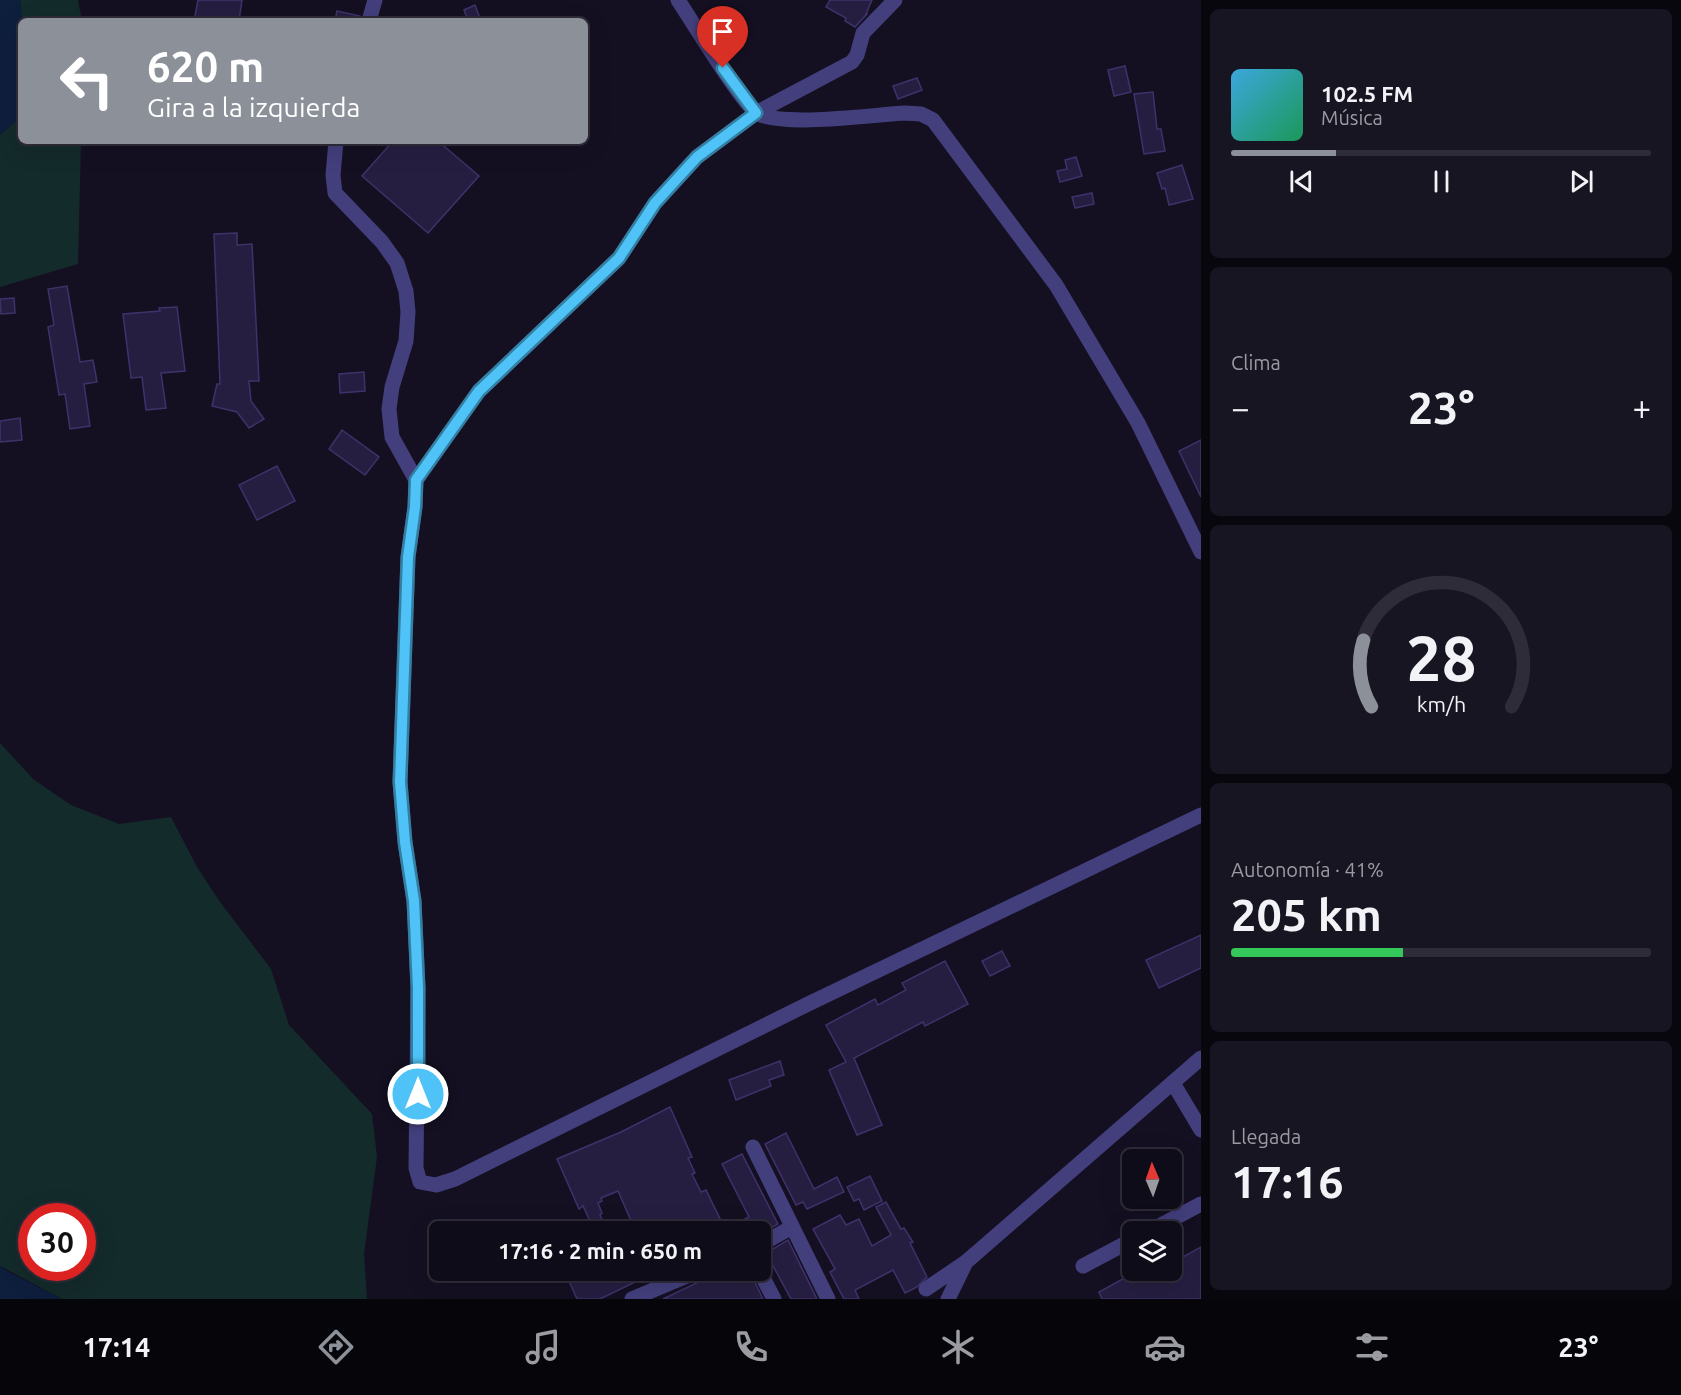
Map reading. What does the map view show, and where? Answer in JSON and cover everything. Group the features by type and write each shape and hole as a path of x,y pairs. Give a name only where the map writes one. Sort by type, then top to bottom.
{"street":[{"path":"370,18 375,0"},
{"path":"678,0 733,83 756,113 779,119 804,120 906,113 921,114 933,120 1056,285 1138,423 1201,552"},
{"path":"416,480 479,391 619,258 655,203 697,157 756,113 852,62 857,55 864,33 895,0"},
{"path":"336,144 333,175 336,193 382,242 397,263 406,291 408,312 406,341 392,387 389,409 392,437 416,480 408,557 400,782 405,842 414,901 418,988 416,1168 420,1182 436,1185 455,1179 806,1005 1201,815"},
{"path":"922,1294 966,1262 1201,1058"},
{"path":"1173,1083 1201,1130"},
{"path":"753,1147 828,1299"},
{"path":"1169,1221 1201,1204"},
{"path":"771,1239 792,1227"},
{"path":"1083,1266 1122,1245"},
{"path":"922,1294 939,1289 947,1299 966,1262"},
{"path":"632,1299 675,1281"},
{"path":"765,1281 774,1299"}],"green space":[{"path":"20,0 78,0 81,18 22,18"},
{"path":"18,119 18,144 81,144 78,264 0,287 0,135"},
{"path":"0,743 33,779 71,805 119,824 171,817 197,867 220,902 271,969 289,1025 372,1114 377,1157 364,1254 367,1299 62,1299 28,1281 96,1281 96,1203 18,1203 18,1276 0,1266"}],"water":[{"path":"0,0 20,0 22,18 18,18 18,119 0,135"},
{"path":"0,1266 18,1277 18,1281 27,1281 62,1299 0,1299"}],"building":[{"path":"198,0 242,0 239,18 195,18"},
{"path":"830,0 872,0 867,14 855,27 845,21 846,18 826,7"},
{"path":"475,5 480,18 467,18 464,10"},
{"path":"337,11 360,16 360,18 336,18"},
{"path":"1125,66 1131,92 1114,96 1108,70"},
{"path":"917,78 922,90 898,99 893,86"},
{"path":"1153,92 1157,129 1161,129 1165,151 1144,154 1134,94"},
{"path":"390,144 442,144 479,176 428,233 362,176"},
{"path":"1076,157 1082,176 1060,182 1057,171 1067,169 1065,160"},
{"path":"1182,165 1193,199 1169,205 1165,188 1162,189 1157,173"},
{"path":"1092,193 1094,204 1075,208 1072,197"},
{"path":"237,233 237,245 252,244 259,381 249,381 251,401 264,419 249,428 237,412 212,406 217,384 220,384 214,234"},
{"path":"67,286 80,362 93,360 97,382 84,384 90,426 70,429 65,394 59,395 48,327 54,325 48,289"},
{"path":"14,298 15,313 1,314 0,299"},
{"path":"177,307 185,371 161,373 166,408 146,410 142,377 131,378 123,314"},
{"path":"364,372 365,391 340,393 339,374"},
{"path":"20,418 22,440 0,442 0,421"},
{"path":"342,430 379,457 365,475 329,449"},
{"path":"1201,440 1201,497 1179,451"},
{"path":"277,466 295,501 257,520 239,485"},
{"path":"1201,935 1201,968 1159,988 1146,960"},
{"path":"1002,951 1010,966 990,976 982,961"},
{"path":"945,961 968,1004 925,1026 923,1022 854,1058 882,1125 857,1135 829,1070 846,1062 826,1025 875,999 878,1005 906,990 902,983"},
{"path":"780,1061 784,1075 769,1080 771,1086 736,1100 729,1080"},
{"path":"670,1107 692,1157 688,1158 695,1173 692,1174 701,1192 706,1190 721,1221 631,1221 618,1191 601,1198 602,1201 598,1203 603,1221 590,1221 583,1206 579,1209 557,1159 621,1132"},
{"path":"786,1133 814,1189 837,1177 844,1192 807,1209 803,1202 796,1205 765,1144"},
{"path":"742,1154 778,1224 771,1228 771,1221 741,1221 749,1217 722,1164"},
{"path":"870,1176 882,1201 864,1210 859,1199 854,1201 847,1187"},
{"path":"886,1202 901,1229 904,1228 913,1242 910,1243 927,1277 917,1287 905,1293 893,1270 855,1290 859,1299 844,1299 830,1272 835,1269 813,1229 840,1215 846,1225 859,1219 872,1246 891,1235 876,1207"},
{"path":"788,1240 817,1299 791,1299 771,1262 771,1250"},
{"path":"1201,1247 1201,1299 1102,1299 1099,1292 1122,1279 1182,1281 1182,1257"},
{"path":"569,1281 637,1281 600,1299 577,1299"},
{"path":"701,1281 754,1281 763,1299 663,1299"}],"route":[{"path":"418,1094 418,988 414,901 405,842 400,782 404,722 408,557 416,480 479,391 619,258 655,203 697,157 756,113 723,68"}]}
